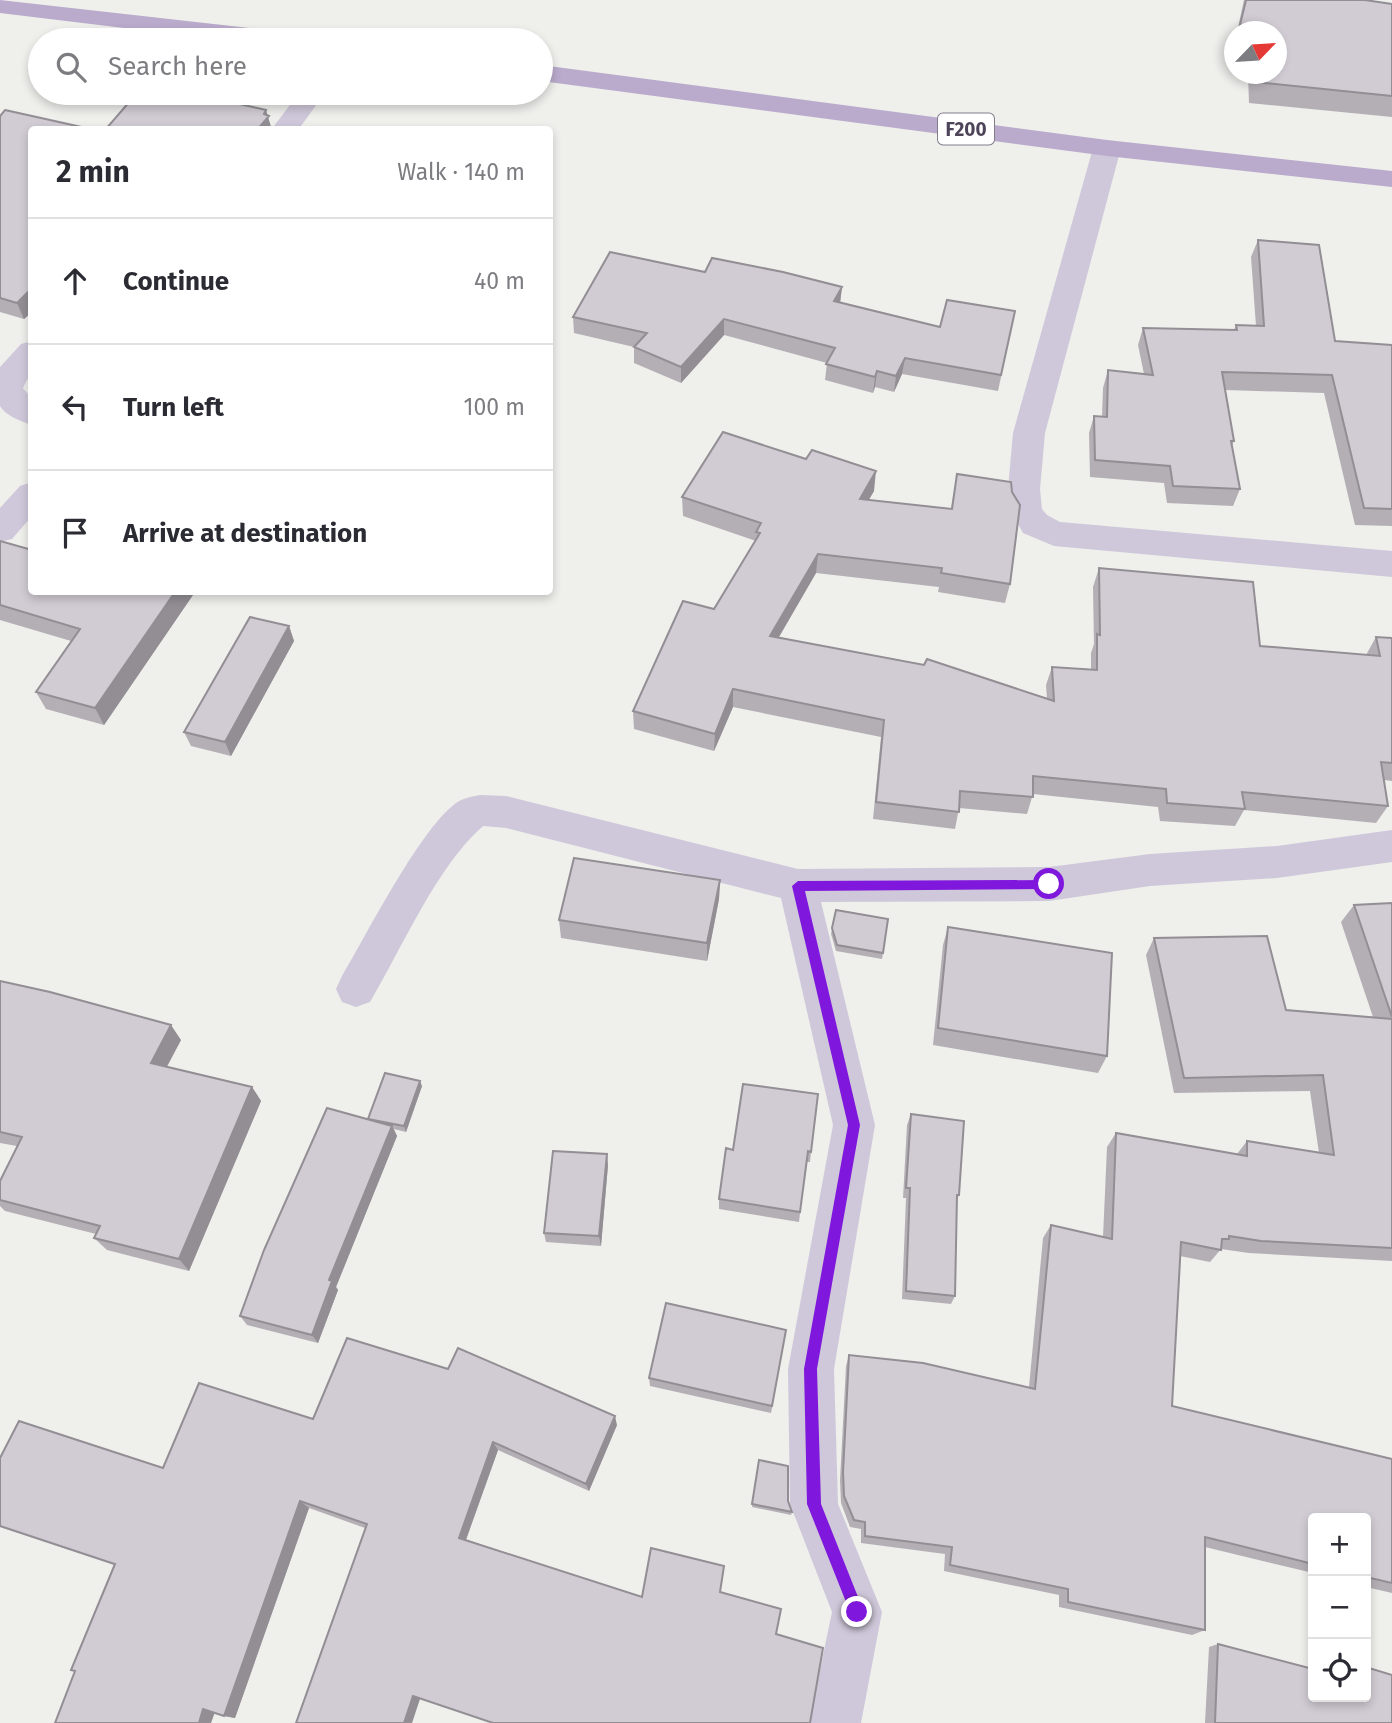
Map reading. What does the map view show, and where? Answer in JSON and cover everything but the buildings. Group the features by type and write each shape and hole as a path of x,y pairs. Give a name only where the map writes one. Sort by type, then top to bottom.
{"main road":[{"path":"0,6 184,28"},
{"name":"F200","path":"553,75 1107,148 1392,178"}],"street":[{"path":"287,126 303,105"},
{"path":"1107,148 1029,433 1024,489 1026,510 1035,524 1054,534 1392,564"},
{"path":"28,355 15,368 7,388 14,403 28,412"},
{"path":"0,530 28,498"},
{"path":"356,989 434,857 461,821 476,810 506,812 798,886 1049,884 1150,870 1277,862 1392,846"},
{"path":"798,886 854,1125 811,1369 814,1504 857,1612 835,1723"}],"route":[{"path":"857,1612 814,1504 811,1369 854,1125 798,886 1049,884"}]}
